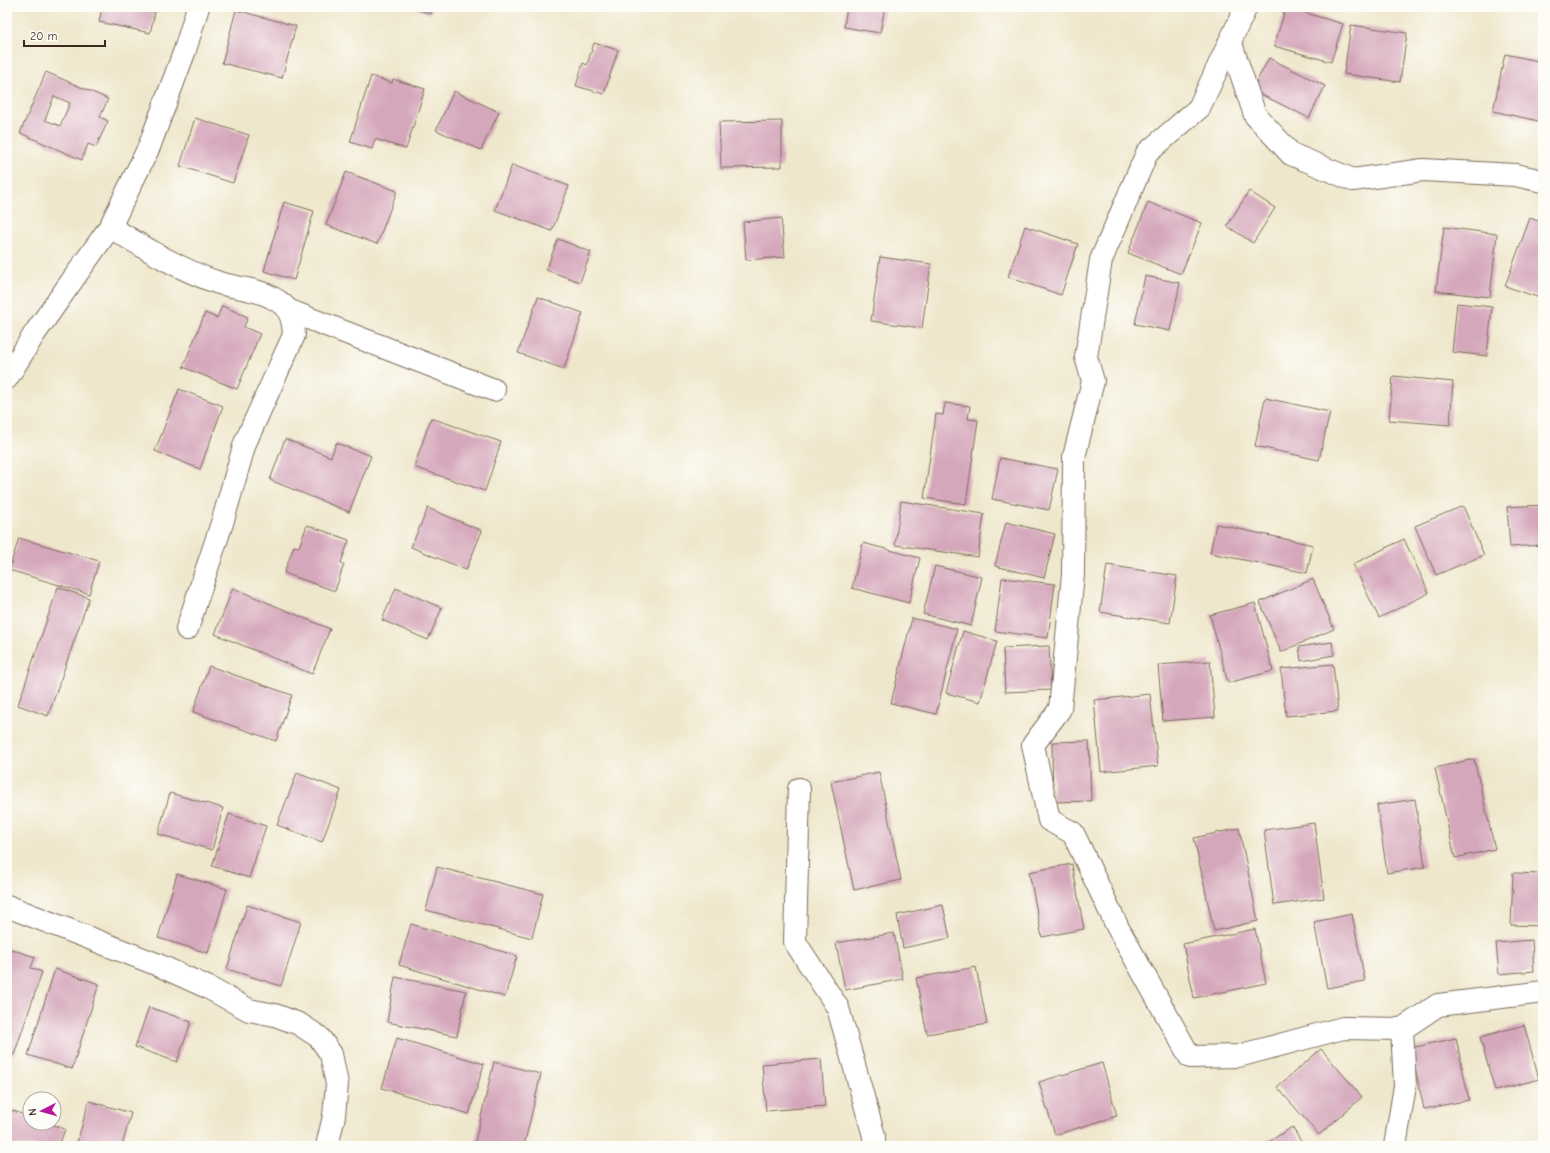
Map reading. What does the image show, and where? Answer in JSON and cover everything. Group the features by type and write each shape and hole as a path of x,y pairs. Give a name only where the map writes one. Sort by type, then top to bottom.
{"street":[{"path":"7,378 35,333 110,227 149,147 185,50 198,7"},
{"path":"1246,7 1198,108 1147,153 1101,260 1086,358 1093,381 1074,457 1073,574 1060,709 1033,746 1049,820 1073,833 1118,928 1190,1057 1238,1056 1342,1028 1402,1029 1438,1005 1543,992"},
{"path":"1230,41 1255,115 1291,154 1353,180 1423,170 1515,175 1543,181"},
{"path":"110,227 166,260 219,282 272,298 290,312 494,390"},
{"path":"187,629 223,520 245,443 294,335 294,324 290,312"},
{"path":"799,789 795,942 838,1008 874,1136 874,1146"},
{"path":"7,906 156,964 207,987 249,1010 275,1015 299,1024 319,1037 331,1054 338,1084 334,1116 327,1146"},
{"path":"1395,1146 1405,1086 1402,1029"}],"building":[{"path":"102,7 156,8 150,33 99,22"},
{"path":"411,7 433,7 431,14"},
{"path":"847,7 885,7 880,33 844,27"},
{"path":"1286,7 1343,24 1331,62 1274,46"},
{"path":"1321,7 1340,7 1339,11"},
{"path":"1385,7 1405,7 1405,11"},
{"path":"236,10 296,26 282,78 222,63"},
{"path":"1351,25 1407,33 1400,82 1344,74"},
{"path":"594,43 618,50 604,94 576,86 583,63 587,65"},
{"path":"1505,54 1543,62 1543,122 1493,111"},
{"path":"1269,58 1325,86 1309,118 1252,90"},
{"path":"46,72 108,99 100,117 108,121 96,147 88,144 82,160 20,133","holes":["54,96 70,103 60,126 45,120"]},
{"path":"371,76 392,83 393,79 425,89 406,149 375,139 372,149 350,142"},
{"path":"454,91 499,112 481,150 436,130"},
{"path":"195,118 249,135 233,183 180,166"},
{"path":"782,121 782,167 721,168 719,122"},
{"path":"512,165 569,186 552,231 495,210"},
{"path":"346,172 397,191 377,244 326,225"},
{"path":"1249,191 1275,208 1253,243 1227,226"},
{"path":"284,202 314,211 294,280 264,271"},
{"path":"1148,202 1202,223 1181,274 1128,253"},
{"path":"781,218 785,257 746,260 743,222"},
{"path":"1530,218 1543,223 1543,299 1505,286"},
{"path":"1025,226 1078,244 1061,295 1008,277"},
{"path":"1444,227 1497,234 1490,297 1436,291"},
{"path":"558,239 591,252 580,282 546,270"},
{"path":"880,257 931,264 922,328 871,321"},
{"path":"1145,276 1180,283 1170,331 1135,324"},
{"path":"538,297 583,313 564,369 518,353"},
{"path":"1457,303 1492,307 1487,356 1452,352"},
{"path":"222,306 248,317 244,327 260,334 237,389 183,367 205,313 217,318"},
{"path":"1393,376 1453,382 1450,425 1389,420"},
{"path":"179,389 223,406 200,469 155,451"},
{"path":"1265,398 1330,412 1319,460 1255,446"},
{"path":"945,403 970,406 968,419 978,420 966,504 924,498 936,414 943,415"},
{"path":"431,418 501,442 485,491 414,467"},
{"path":"285,439 331,457 336,443 371,456 349,512 270,480"},
{"path":"1000,458 1058,469 1049,510 992,499"},
{"path":"901,501 984,514 978,557 895,545"},
{"path":"1543,505 1543,545 1510,547 1507,507"},
{"path":"1463,506 1484,555 1436,575 1415,526"},
{"path":"428,508 482,531 466,570 411,547"},
{"path":"1006,522 1055,534 1044,578 995,566"},
{"path":"1216,524 1313,545 1307,573 1210,553"},
{"path":"307,525 349,540 341,563 344,564 335,591 284,573 294,546 299,547"},
{"path":"19,538 99,561 89,594 9,570"},
{"path":"1404,539 1429,593 1379,618 1353,564"},
{"path":"863,543 920,558 909,603 852,588"},
{"path":"1107,565 1177,576 1170,623 1100,612"},
{"path":"935,566 982,577 971,626 923,614"},
{"path":"1002,578 1055,584 1048,638 995,631"},
{"path":"1313,579 1334,629 1281,652 1260,602"},
{"path":"58,587 89,598 48,716 18,705"},
{"path":"233,588 330,629 312,674 215,634"},
{"path":"396,588 442,608 428,640 382,620"},
{"path":"1255,603 1273,671 1228,683 1210,615"},
{"path":"912,618 957,629 936,714 891,703"},
{"path":"963,631 997,641 980,702 946,693"},
{"path":"1332,642 1334,655 1301,661 1299,647"},
{"path":"1049,646 1051,690 1005,692 1003,648"},
{"path":"1210,661 1215,717 1163,721 1158,665"},
{"path":"1333,664 1338,711 1286,716 1281,669"},
{"path":"209,666 292,695 276,741 193,712"},
{"path":"1150,694 1158,766 1101,772 1094,700"},
{"path":"1089,741 1091,801 1053,802 1052,742"},
{"path":"1474,759 1495,849 1455,858 1435,768"},
{"path":"879,772 901,880 854,890 831,782"},
{"path":"297,773 341,790 322,842 277,825"},
{"path":"170,793 223,808 212,850 158,834"},
{"path":"1415,799 1425,867 1387,873 1377,805"},
{"path":"229,814 266,826 249,878 212,866"},
{"path":"1314,823 1324,898 1274,905 1264,830"},
{"path":"1239,828 1258,921 1214,931 1194,838"},
{"path":"1072,864 1084,929 1042,937 1029,872"},
{"path":"437,867 543,894 532,938 426,910"},
{"path":"1513,873 1543,874 1543,926 1511,925"},
{"path":"177,874 227,889 208,953 158,938"},
{"path":"247,905 301,922 281,986 227,969"},
{"path":"943,905 950,938 903,948 897,915"},
{"path":"1352,914 1365,981 1327,988 1314,922"},
{"path":"411,924 517,956 505,997 399,965"},
{"path":"1255,929 1266,983 1194,998 1183,944"},
{"path":"894,933 903,979 845,990 836,943"},
{"path":"1532,940 1534,971 1499,974 1496,943"},
{"path":"7,948 35,957 31,968 42,972 14,1055 7,1052"},
{"path":"976,967 987,1024 927,1034 916,978"},
{"path":"55,969 99,984 72,1069 28,1055"},
{"path":"395,977 466,991 457,1036 387,1022"},
{"path":"149,1007 191,1022 177,1062 135,1047"},
{"path":"1524,1025 1539,1079 1495,1091 1480,1037"},
{"path":"397,1038 484,1064 469,1114 382,1088"},
{"path":"1456,1038 1469,1100 1424,1109 1411,1048"},
{"path":"1321,1049 1362,1097 1319,1135 1277,1087"},
{"path":"821,1059 825,1106 766,1111 762,1064"},
{"path":"494,1062 541,1074 524,1146 474,1146"},
{"path":"1102,1063 1117,1116 1055,1135 1039,1082"},
{"path":"89,1101 131,1113 122,1146 76,1146"},
{"path":"11,1110 22,1114 22,1131 62,1131 62,1128 65,1129 59,1146 7,1146 7,1120"},
{"path":"1292,1127 1304,1146 1262,1146"}]}
